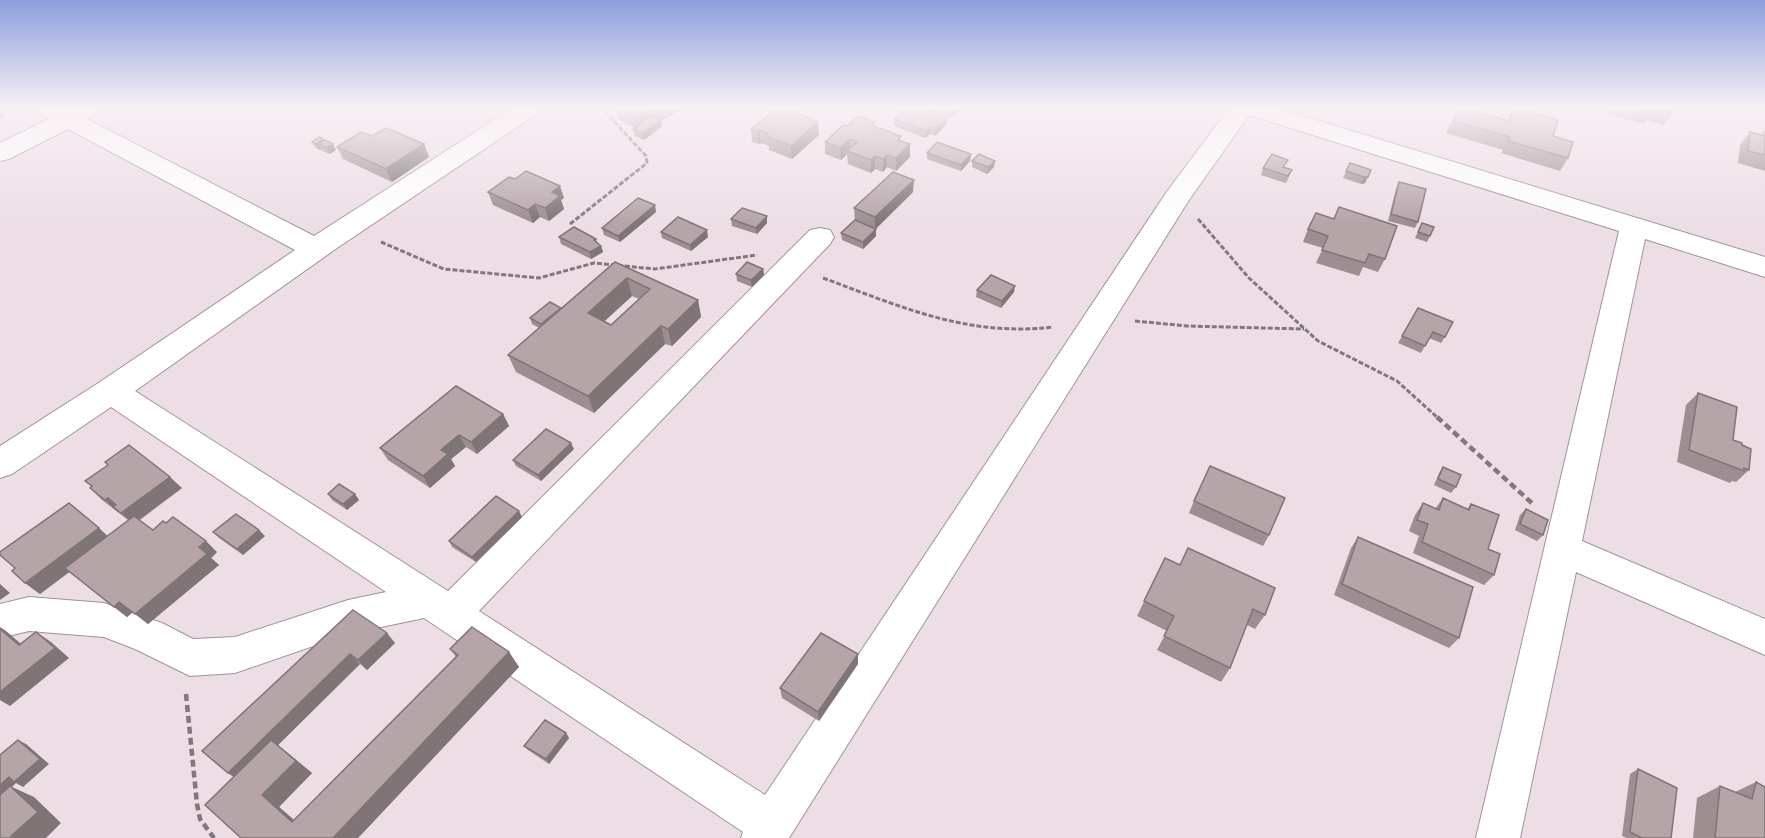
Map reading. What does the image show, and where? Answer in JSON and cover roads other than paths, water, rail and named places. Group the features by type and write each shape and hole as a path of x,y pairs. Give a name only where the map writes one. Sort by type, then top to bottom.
{"street":[{"path":"0,153 16,145"},
{"path":"120,145 321,245"},
{"path":"0,464 111,391 321,245 473,145"},
{"path":"111,391 440,607 768,832 1178,196 1215,145"},
{"path":"1371,145 1765,267"},
{"path":"1498,838 1634,226"},
{"path":"0,621 29,614 104,620 148,636 182,656 190,658 235,655 348,616 440,607 820,237"},
{"path":"1564,542 1765,637"}]}
